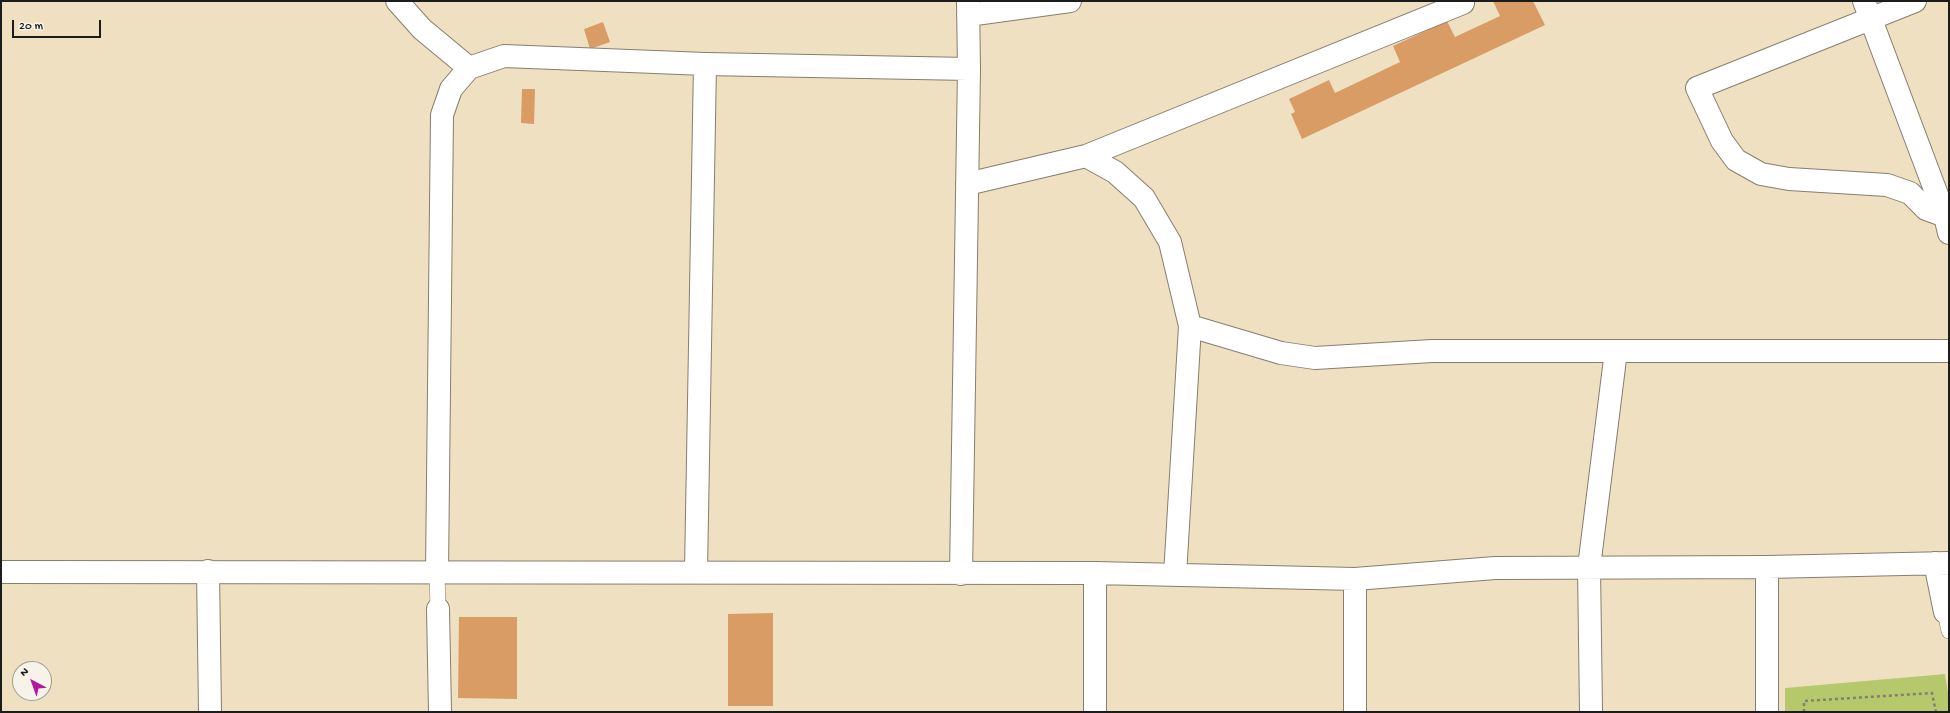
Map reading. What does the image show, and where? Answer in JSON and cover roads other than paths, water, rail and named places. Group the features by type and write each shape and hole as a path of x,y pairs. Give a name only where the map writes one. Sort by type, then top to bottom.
{"street":[{"path":"397,1 422,29 469,68"},
{"path":"961,574 969,69 968,8 1070,1"},
{"path":"1915,1 1867,10 1697,88 1722,141 1736,160 1761,174 1789,179 1887,185 1910,193 1926,209 1947,224"},
{"path":"967,184 1086,156 1462,3"},
{"path":"1867,10 1947,224"},
{"path":"437,572 442,115 451,89 469,68 504,56 706,64 969,69"},
{"path":"696,571 706,64"},
{"path":"1086,156 1115,172 1144,198 1170,242 1190,326 1174,575"},
{"path":"1190,326 1281,353 1315,358 1432,351 1949,351"},
{"path":"1591,712 1589,567 1616,351"},
{"path":"1,572 696,571 961,574 1095,573 1355,579 1495,568 1767,567 1942,563 1947,622"},
{"path":"1767,567 1767,712"},
{"path":"208,571 210,712"},
{"path":"1095,573 1095,712"},
{"path":"1355,579 1355,712"},
{"path":"438,608 440,712"}],"lane":[{"path":"437,572 438,608"}]}
